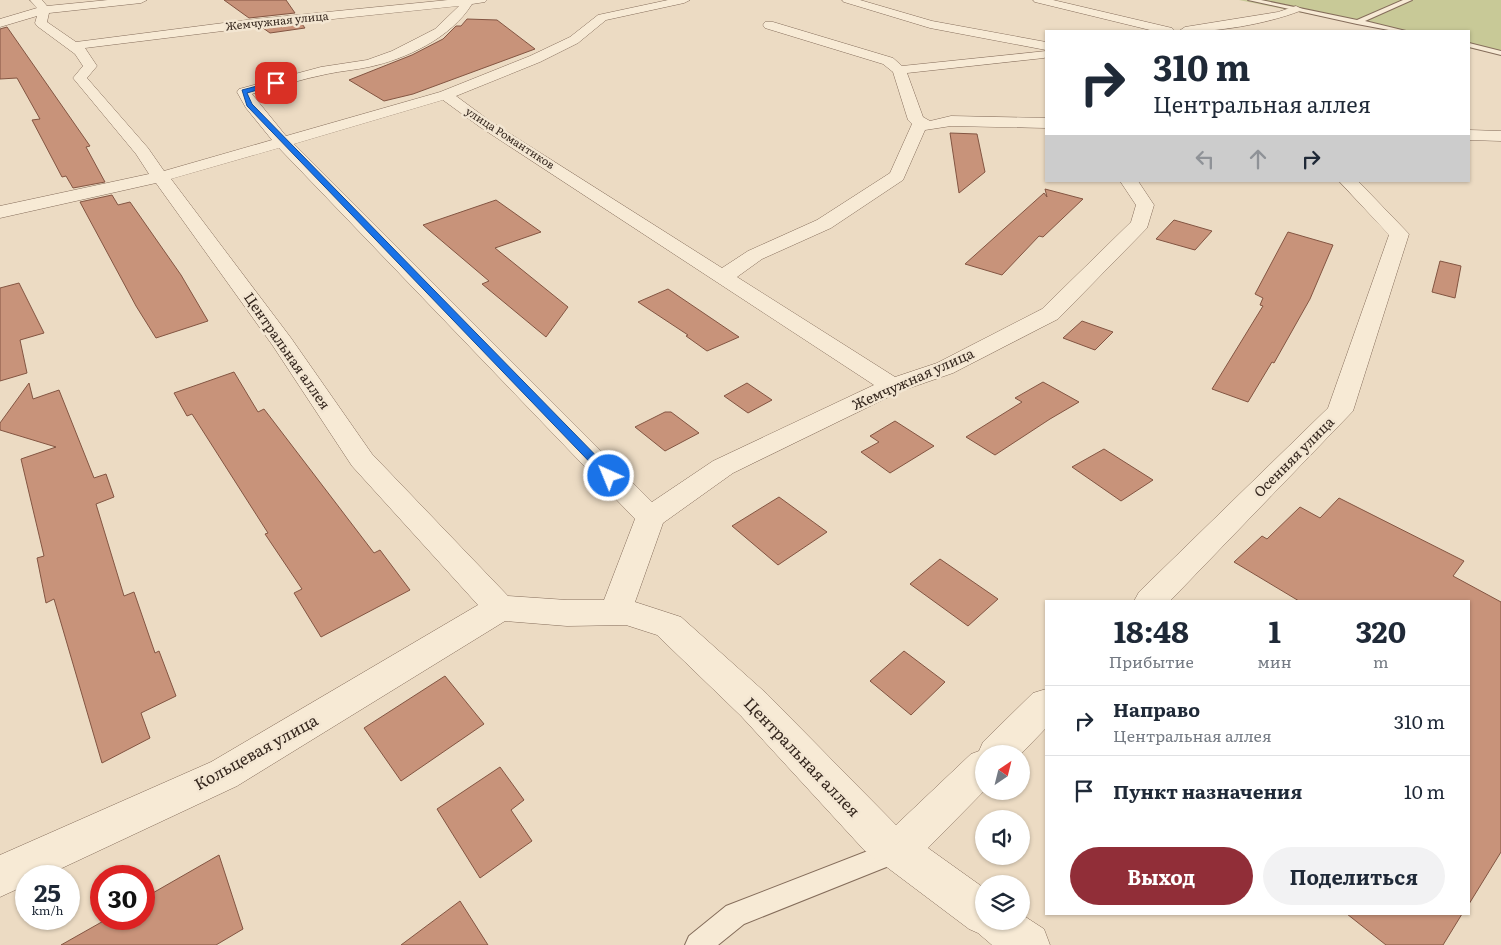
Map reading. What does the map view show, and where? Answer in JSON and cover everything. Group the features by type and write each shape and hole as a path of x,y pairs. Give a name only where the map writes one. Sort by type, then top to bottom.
{"street":[{"path":"0,23 40,5 141,0"},
{"name":"улица Романтиков","path":"445,95 535,59 574,40 600,12 684,0"},
{"path":"848,0 930,24 1045,46"},
{"path":"1039,0 1164,30"},
{"path":"474,1 451,25 420,42 373,62 324,70 244,92 249,105 282,141 650,517 616,612"},
{"name":"Жемчужная улица","path":"73,46 247,24 474,1"},
{"name":"Центральная аллея","path":"40,5 41,23 80,51 90,66 80,78 142,151 189,213 194,224 283,342 362,460 500,608 567,613 626,612 669,626 754,705 878,836 975,907"},
{"path":"1191,30 1280,15 1296,9"},
{"path":"769,25 888,61 899,70 916,120 928,126 951,121 1045,124"},
{"path":"899,70 1045,54"},
{"path":"0,212 160,177 445,95"},
{"name":"улица Романтиков","path":"445,95 485,124 724,276 892,386"},
{"path":"724,276 755,254 824,224 897,176 921,122"},
{"path":"1470,135 1501,136"},
{"name":"Жемчужная улица","path":"650,517 723,467 892,386 945,368 1050,314 1140,224 1145,204 1130,182"},
{"name":"Осенняя улица","path":"1151,600 1340,411 1399,234 1349,182"},
{"name":"Кольцевая улица","path":"0,876 224,774 500,608"},
{"path":"1005,745 1045,705"},
{"path":"897,851 975,775"},
{"path":"1007,930 1028,945"}],"lane":[{"path":"1251,0 1398,30"},
{"path":"1357,22 1410,0"},
{"path":"1470,46 1501,52"},
{"path":"698,945 735,914 897,851"}],"green space":[{"path":"1239,0 1501,0 1501,55 1470,48 1470,30 1387,30"}],"building":[{"path":"224,0 286,0 295,13 249,18"},
{"path":"467,19 497,20 535,49 413,94 384,101 349,80 412,55 443,39 456,26 461,26"},
{"path":"302,24 305,28 270,33 263,28"},
{"path":"7,27 90,146 86,147 105,182 73,188 66,176 62,177 32,120 40,119 17,78 0,79 0,29"},
{"path":"950,133 977,134 985,172 959,193"},
{"path":"1045,189 1083,199 1043,237 1039,236 1002,275 965,264 1044,193 1047,197"},
{"path":"112,195 118,205 130,202 181,275 208,321 156,338 136,306 80,202"},
{"path":"496,200 541,232 495,248 568,307 546,337 482,284 489,281 423,225"},
{"path":"1174,220 1212,231 1195,250 1156,239"},
{"path":"1288,232 1333,245 1310,299 1274,363 1272,362 1248,402 1212,389 1263,306 1260,305 1263,298 1255,294"},
{"path":"1440,261 1461,266 1455,298 1432,292"},
{"path":"19,283 44,333 20,340 27,373 0,381 0,288"},
{"path":"668,289 739,337 707,351 686,336 688,335 638,302"},
{"path":"1082,321 1113,332 1095,350 1063,338"},
{"path":"234,372 258,412 264,409 374,553 380,550 410,590 321,637 294,593 302,589 265,534 268,533 192,414 187,416 174,393"},
{"path":"1043,382 1079,402 995,455 966,437 1022,402 1015,398"},
{"path":"29,383 33,399 59,390 94,478 106,474 114,497 96,504 124,596 134,592 155,653 159,651 176,696 141,713 150,738 102,763 54,599 46,603 37,558 44,556 21,459 56,447 0,430 0,423"},
{"path":"747,383 772,400 748,413 724,396"},
{"path":"665,412 671,412 699,433 665,451 635,427"},
{"path":"895,421 934,446 890,473 861,452 879,442 870,436"},
{"path":"1104,449 1153,480 1121,501 1072,467"},
{"path":"779,497 827,532 778,565 732,526"},
{"path":"1339,498 1464,561 1453,576 1501,602 1501,852 1470,902 1470,600 1297,600 1234,562 1262,536 1267,539 1300,507 1320,518"},
{"path":"940,559 998,599 968,626 910,584"},
{"path":"904,651 945,682 911,715 870,681"},
{"path":"445,676 484,724 401,781 364,728"},
{"path":"500,767 524,800 511,810 532,841 480,878 437,809"},
{"path":"219,855 243,929 216,945 61,945 90,929 155,930 155,892"},
{"path":"460,901 488,945 401,945"},
{"path":"1348,915 1461,915 1443,945 1386,945"}],"route":[{"path":"276,83 244,92 249,105 609,476"}]}
